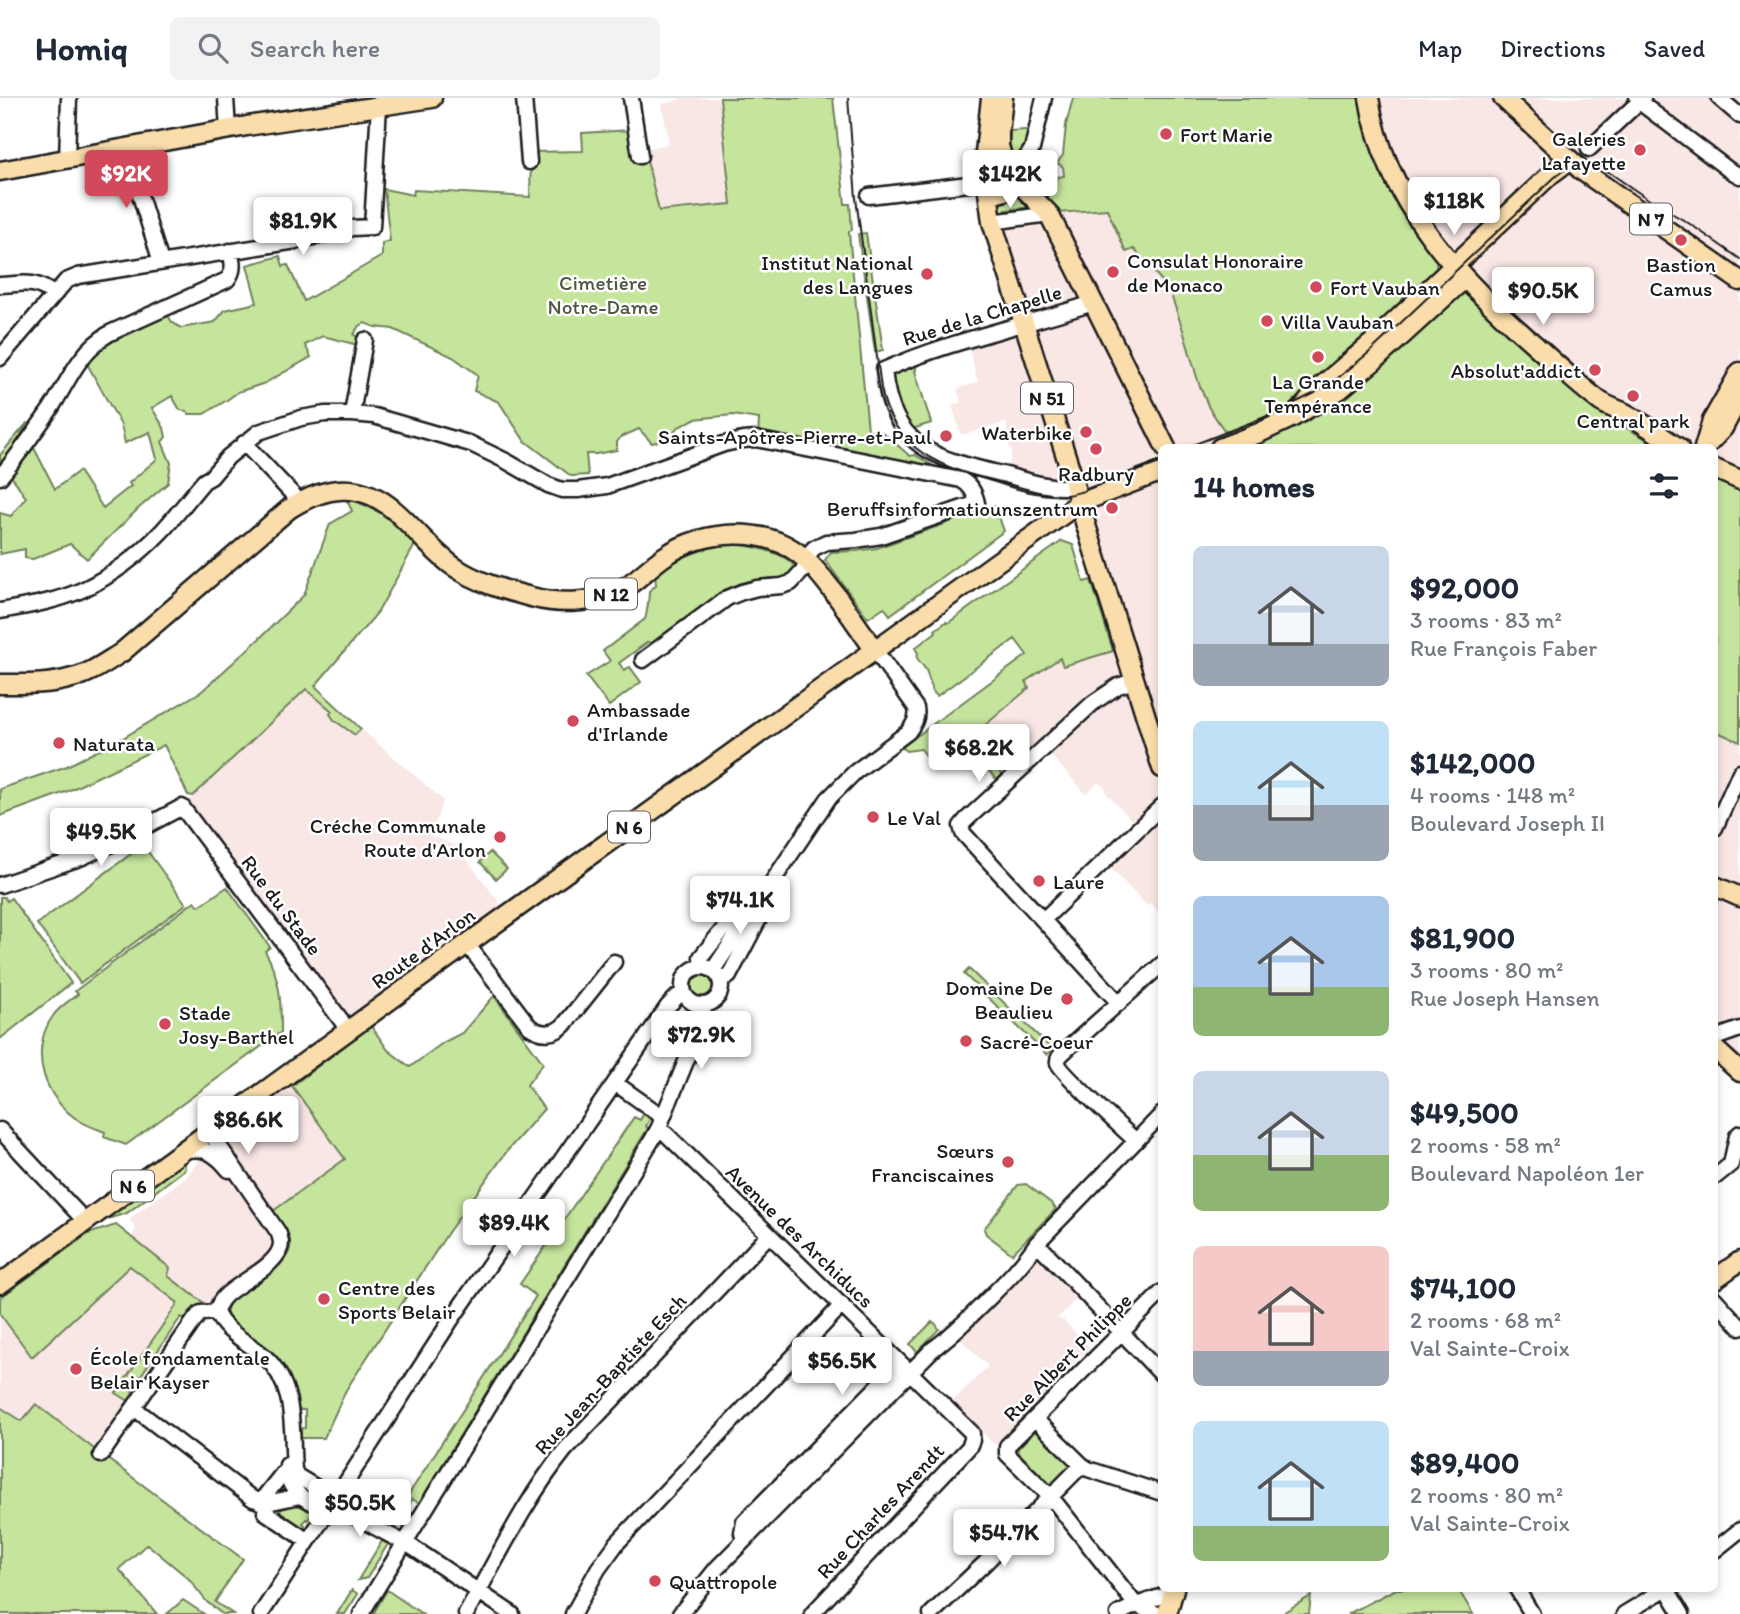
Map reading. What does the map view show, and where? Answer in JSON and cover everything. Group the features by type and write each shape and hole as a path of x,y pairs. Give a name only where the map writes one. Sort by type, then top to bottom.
{"main road":[{"path":"0,171 228,130 432,98"},
{"name":"N 51","path":"991,98 985,144 985,182 1017,325 1077,495 1158,755"},
{"path":"985,182 995,193 1006,191 1012,181 999,146 1003,98"},
{"path":"1368,98 1376,133 1392,175 1430,237 1459,272 1511,325 1583,388 1609,407 1625,413 1673,444"},
{"name":"N 7","path":"1503,98 1575,165 1740,281"},
{"path":"1230,444 1293,417 1320,387 1459,272 1551,174 1575,165"},
{"path":"1010,173 1049,214 1164,444"},
{"path":"1708,444 1723,428 1738,383"},
{"path":"1718,470 1740,480"},
{"name":"N 6","path":"875,650 1077,495 1098,496 1158,473"},
{"name":"N 12","path":"0,684 40,683 72,678 94,669 121,653 295,506 313,495 347,490 370,495 394,510 442,557 470,576 492,586 533,598 560,602 601,598 624,588 664,556 691,542 724,535 760,537 774,541 788,547 807,561 875,650"},
{"name":"Route d'Arlon","path":"0,1284 875,650"},
{"path":"1718,887 1740,897"},
{"path":"1718,1052 1740,1072"},
{"path":"1718,1277 1740,1261"},
{"path":"1167,1614 1176,1592"}],"street":[{"path":"67,159 69,98"},
{"path":"226,98 228,130"},
{"path":"524,98 530,162"},
{"path":"631,98 640,156"},
{"path":"1010,173 1023,163 1032,149 1044,98"},
{"path":"1720,98 1740,116"},
{"path":"1588,149 1640,99 1666,123 1740,176"},
{"path":"0,358 66,281 78,276 296,241 352,228 372,227 379,105"},
{"path":"125,148 161,262"},
{"path":"869,196 985,182"},
{"path":"992,222 1049,214"},
{"path":"0,477 49,411 86,351 110,333 228,280 233,269 230,251"},
{"path":"0,285 33,283 54,295"},
{"name":"Rue de la Chapelle","path":"1077,495 956,463 926,450 912,439 895,417 884,370 909,358 1093,303"},
{"path":"352,414 365,340"},
{"path":"0,611 65,596 106,576 138,554 164,529 204,481 244,443 259,432 301,418 325,414 374,416 471,444 562,490 607,486 724,444 756,439 961,480 971,488 977,503 881,536 826,542 814,548 791,583 757,588 727,598 643,660"},
{"path":"244,443 295,506"},
{"path":"767,889 834,792 855,772 908,732 915,721 916,708 875,650"},
{"path":"1119,1003 963,833 961,826 1093,703 1118,686 1134,681"},
{"path":"1718,821 1740,772"},
{"name":"Rue du Stade","path":"0,885 80,858 182,807 347,1030"},
{"path":"1043,920 1158,810"},
{"path":"767,889 755,890 701,957 712,972 722,987 716,1000 704,1006 692,1003 685,994 685,979 695,968 712,972 729,976 771,896 767,889"},
{"path":"467,944 530,1027 544,1033 560,1030 564,1026 614,962"},
{"path":"1136,1141 1067,1075 1059,1066 1058,1060 1158,968"},
{"path":"261,1614 451,1320 671,1001 685,994"},
{"path":"361,1614 661,1122 703,1020 704,1006"},
{"path":"1718,1037 1740,1029"},
{"name":"Avenue des Archiducs","path":"615,1083 661,1122 769,1235 972,1433"},
{"path":"680,1614 717,1568 744,1540 744,1522 799,1475 853,1421 893,1371 910,1372 933,1349 955,1333 1026,1260 1037,1243 1158,1119"},
{"path":"0,1130 85,1222"},
{"path":"209,1131 278,1232 282,1242 272,1261 226,1295 216,1312 219,1320 265,1357 282,1379 291,1405 291,1436 297,1476 327,1494 332,1504 405,1543 512,1614"},
{"path":"1718,1175 1731,1164 1740,1133"},
{"path":"181,1152 202,1149 209,1152 223,1163 258,1202"},
{"name":"Rue Jean-Baptiste Esch","path":"466,1614 531,1498 565,1450 769,1235"},
{"path":"1037,1243 1158,1371"},
{"name":"Rue Albert Philippe","path":"1051,1497 1007,1454 1007,1446 1158,1296"},
{"path":"1718,1302 1740,1327"},
{"path":"573,1614 598,1569 617,1544 842,1305"},
{"path":"102,1455 196,1318 201,1313 216,1312"},
{"path":"134,1408 308,1541"},
{"path":"1035,1419 1088,1469 1158,1492"},
{"name":"Rue Charles Arendt","path":"813,1614 969,1447 972,1433"},
{"path":"291,1436 287,1468 290,1485 300,1496 319,1506 332,1504"},
{"path":"931,1614 1082,1465"},
{"path":"263,1507 287,1468"},
{"path":"263,1507 300,1496"},
{"path":"1051,1497 1136,1605 1157,1614"},
{"path":"1718,1548 1739,1533"},
{"path":"1118,1614 1172,1592"},
{"path":"1519,1592 1532,1614"},
{"path":"1624,1614 1661,1592"},
{"path":"1668,1592 1682,1614"}],"shaded area":[{"path":"679,98 720,98 732,204 659,211 644,149 669,144 662,104"},
{"path":"1361,98 1740,98 1740,490 1718,479 1718,444 1654,444 1618,423 1578,393 1468,297 1436,265 1437,259 1397,204 1375,156 1365,125"},
{"path":"1107,209 1126,251 1134,248 1169,289 1209,408 1224,430 1253,444 1158,444 1158,911 1151,903 1147,906 1104,861 1139,828 1099,782 1086,794 1044,748 1008,781 970,738 1029,689 1025,682 1060,658 1064,666 1123,647 1075,487 1007,472 1012,451 1007,441 1007,422 961,435 952,405 961,402 957,389 978,382 969,349 1035,329 1001,221 1079,210"},
{"path":"307,689 332,712 334,720 345,729 355,735 361,729 443,800 431,836 468,850 466,858 508,914 347,1030 182,807"},
{"path":"1718,732 1740,742 1740,1072 1718,1052"},
{"path":"292,1086 345,1159 273,1211 287,1231 291,1242 290,1251 276,1267 231,1301 227,1306 230,1322 168,1276 169,1268 132,1238 136,1228 129,1219 186,1177 202,1157 227,1138 229,1132"},
{"path":"1039,1257 1078,1297 1058,1318 1090,1348 1039,1405 1033,1401 1023,1411 1026,1415 995,1445 952,1402 988,1366 958,1337"},
{"name":"École fondamentale Belair Kayser","path":"129,1266 178,1303 116,1392 127,1400 94,1449 37,1404 22,1422 0,1407 0,1314 32,1357"}],"green space":[{"name":"Cimetière Notre-Dame","path":"720,98 833,98 845,204 850,204 852,230 849,233 868,430 883,433 910,456 915,455 937,468 758,437 759,419 733,415 694,419 677,428 670,438 652,443 639,429 621,437 617,442 617,450 586,454 588,475 571,476 524,440 499,402 474,391 478,375 453,357 393,329 365,323 358,327 354,335 360,339 358,345 323,336 305,345 311,357 265,383 238,392 204,414 189,414 180,410 172,396 152,408 164,428 166,437 162,442 171,463 168,483 87,559 70,544 33,559 25,558 25,549 0,554 0,513 11,516 26,497 9,476 32,444 55,489 79,471 103,508 131,486 129,483 157,459 150,432 125,443 121,425 86,362 103,344 167,314 172,322 181,328 215,322 225,310 257,303 247,265 280,256 283,266 288,265 304,301 382,256 382,243 390,241 384,189 413,195 414,190 530,197 531,152 583,151 582,133 631,130 646,156 659,211 731,204"},
{"path":"1073,98 1361,98 1365,125 1375,156 1397,204 1437,259 1436,266 1578,393 1618,423 1654,444 1253,444 1224,430 1209,408 1199,384 1169,289 1134,249 1126,252 1107,209 1058,213 1034,189 1035,184 1055,181 1064,176 1063,167 1057,163 1063,155 1066,125"},
{"path":"1010,131 1029,132 1024,149 1015,157 1009,152"},
{"path":"1016,189 1041,215 1030,217 1029,207 1006,210 1007,220 1001,221 996,199"},
{"path":"866,233 883,350 875,352 858,234"},
{"path":"916,365 915,371 931,423 909,430 903,423 888,373"},
{"path":"28,422 14,448 0,465 0,455"},
{"path":"1718,480 1740,490 1740,742 1718,732"},
{"path":"345,496 387,516 417,541 378,612 315,686 361,729 355,735 334,720 330,714 332,711 306,689 193,796 188,795 164,745 68,791 0,816 0,789 67,766 121,739 202,691 259,639 304,595 330,524 352,511"},
{"path":"995,506 1004,531 890,615 884,607 868,618 825,560 831,552 877,548"},
{"path":"1062,541 1073,545 1084,582 1091,580 1113,651 1063,666 1060,658 1026,681 1029,688 970,738 1002,775 997,780 963,743 934,766 921,749 906,751 902,747 1027,655 1015,639 937,696 933,692 926,670 917,658 915,648 936,632 935,630"},
{"path":"724,545 741,545 772,552 787,559 794,569 789,579 769,578 732,588 652,644 648,642 619,663 624,670 630,667 641,682 609,706 586,676 610,661 603,651 645,619 649,591 656,585 655,575 688,556"},
{"path":"143,845 186,904 80,983 37,924"},
{"path":"490,852 507,869 496,879 480,862"},
{"name":"Stade Josy-Barthel","path":"227,887 270,947 265,951 279,990 281,1032 126,1145 104,1137 105,1132 83,1123 67,1112 49,1088 41,1059 46,1030 55,1013 78,994 75,991 195,901 199,906"},
{"path":"0,897 7,901 11,898 71,983 0,1039"},
{"path":"969,969 1052,1049 1047,1055 964,974"},
{"path":"703,972 713,976 717,986 713,996 703,1000 693,996 689,986 693,976"},
{"path":"494,996 543,1063 527,1085 544,1109 508,1150 449,1231 346,1390 324,1438 298,1438 298,1429 305,1428 305,1410 298,1410 288,1377 230,1322 227,1310 232,1300 281,1263 289,1252 289,1236 273,1211 345,1159 292,1086 371,1026 388,1050 410,1067 444,1042 462,1033"},
{"path":"644,1113 650,1119 646,1126 648,1128 419,1503 412,1499 397,1526 391,1522 536,1296 520,1284 634,1117 640,1120"},
{"path":"184,1159 185,1169 127,1213 104,1220 103,1218"},
{"path":"1026,1184 1056,1209 1012,1254 986,1234 984,1229 1018,1185"},
{"path":"116,1225 170,1268 168,1276 204,1303 186,1320 181,1317 131,1390 136,1395 129,1401 116,1393 178,1303 130,1266 32,1357 0,1314 0,1298 88,1234"},
{"path":"932,1322 939,1329 917,1352 910,1344"},
{"path":"36,1404 243,1559 215,1602 233,1614 222,1614 207,1602 188,1578 147,1544 119,1569 157,1614 0,1614 0,1407 22,1421"},
{"path":"1035,1431 1039,1431 1070,1462 1071,1468 1055,1485 1051,1485 1018,1452 1018,1448"},
{"path":"295,1504 303,1505 311,1511 301,1530 278,1514 279,1510"},
{"path":"382,1541 388,1544 367,1578 358,1580"},
{"path":"352,1590 358,1594 345,1614 337,1614"},
{"path":"387,1590 422,1614 373,1614"},
{"path":"1390,1592 1460,1592 1473,1614 1348,1614"},
{"path":"1311,1596 1309,1614 1281,1614"},
{"path":"183,1600 204,1614 167,1614"}],"tram line":[{"path":"848,98 856,198 881,388 887,410 897,428 923,454 940,463 1023,490 1049,495 1076,493 1158,463"},
{"path":"1195,444 1270,415 1315,393 1338,378 1372,350 1555,177 1575,165 1590,164 1610,173 1740,259"}],"place":[{"name":"Fort Marie","path":"1166,134"},
{"name":"Galeries Lafayette","path":"1640,150"},
{"name":"Bastion Camus","path":"1681,240"},
{"name":"Consulat Honoraire de Monaco","path":"1113,272"},
{"name":"Institut National des Langues","path":"927,274"},
{"name":"Fort Vauban","path":"1316,287"},
{"name":"Villa Vauban","path":"1267,321"},
{"name":"La Grande Tempérance","path":"1318,357"},
{"name":"Absolut'addict","path":"1595,370"},
{"name":"Central park","path":"1633,396"},
{"name":"Waterbike","path":"1086,432"},
{"name":"Saints-Apôtres-Pierre-et-Paul","path":"946,436"},
{"name":"Radbury","path":"1096,449"},
{"name":"Beruffsinformatiounszentrum","path":"1112,508"},
{"name":"Ambassade d'Irlande","path":"573,721"},
{"name":"Naturata","path":"59,743"},
{"name":"Le Val","path":"873,817"},
{"name":"Créche Communale Route d'Arlon","path":"500,837"},
{"name":"Laure","path":"1039,881"},
{"name":"Domaine De Beaulieu","path":"1067,999"},
{"name":"Stade Josy-Barthel","path":"165,1024"},
{"name":"Sacré-Coeur","path":"966,1041"},
{"name":"Sœurs Franciscaines","path":"1008,1162"},
{"name":"Centre des Sports Belair","path":"324,1299"},
{"name":"École fondamentale Belair Kayser","path":"76,1369"},
{"name":"Quattropole","path":"655,1581"}]}
